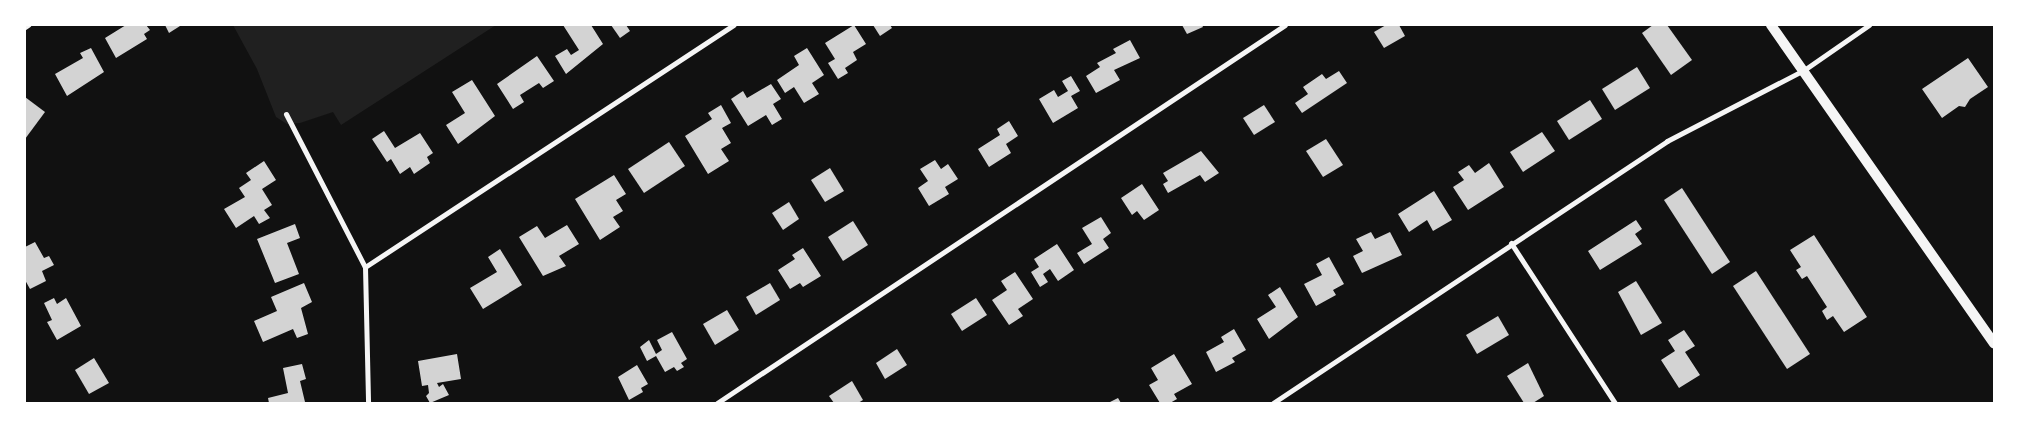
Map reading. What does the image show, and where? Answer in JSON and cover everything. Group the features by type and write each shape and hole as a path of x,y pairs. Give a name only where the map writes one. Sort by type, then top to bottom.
{"main road":[{"path":"1771,25 1994,344"}],"street":[{"path":"365,267 734,25"},
{"path":"717,403 1285,25"},
{"path":"1273,403 1667,141 1722,109 1804,70 1869,25"},
{"path":"286,114 365,267 368,403"},
{"path":"1512,243 1615,403"}],"shaded area":[{"path":"233,25 496,25 341,125 333,112 300,123 287,124 276,117 257,69"}],"building":[{"path":"126,25 146,25 150,30 144,34 147,39 116,58 105,38"},
{"path":"165,25 180,25 180,26 169,33"},
{"path":"563,25 591,25 603,44 566,74 555,56 567,49 571,55 579,50"},
{"path":"611,25 626,25 630,31 620,38"},
{"path":"854,25 866,44 853,52 857,60 845,68 848,73 838,79 828,63 835,59 825,43"},
{"path":"873,25 890,25 892,28 880,36"},
{"path":"1182,25 1202,25 1203,27 1187,34"},
{"path":"1386,25 1399,25 1405,36 1384,48 1374,32"},
{"path":"1653,25 1667,25 1692,60 1671,75 1642,33"},
{"path":"1130,40 1140,58 1114,70 1120,80 1096,93 1086,76 1100,67 1097,63 1116,53 1113,49"},
{"path":"91,48 104,72 67,96 55,74 83,58 80,53"},
{"path":"807,48 824,75 812,83 819,94 804,103 794,87 785,93 777,80 799,65 794,56"},
{"path":"537,56 554,81 543,88 539,83 520,95 524,102 513,109 497,84"},
{"path":"1968,58 1988,87 1970,99 1965,107 1959,106 1942,118 1922,89"},
{"path":"1637,67 1650,88 1615,110 1602,89"},
{"path":"1339,71 1347,83 1302,113 1295,103 1308,94 1303,87 1322,74 1326,79"},
{"path":"1071,76 1080,91 1071,96 1078,108 1053,123 1039,99 1054,90 1058,97 1068,91 1062,81"},
{"path":"472,80 495,116 458,144 446,125 465,113 452,92"},
{"path":"771,84 781,99 773,104 782,119 772,125 766,115 748,126 731,99 743,91 747,98"},
{"path":"25,97 45,112 25,139"},
{"path":"1590,100 1602,119 1569,140 1557,121"},
{"path":"721,105 731,123 722,128 731,143 721,149 729,161 708,174 685,136 712,119 708,113"},
{"path":"1264,105 1275,122 1254,135 1243,118"},
{"path":"1009,121 1018,136 1006,144 1011,153 989,167 978,149 1000,135 997,129"},
{"path":"384,131 395,148 420,133 433,153 427,157 430,163 414,174 410,167 400,174 391,159 387,162 372,139"},
{"path":"1542,132 1555,151 1523,172 1510,152"},
{"path":"1326,139 1343,165 1323,177 1306,151"},
{"path":"669,142 685,166 644,193 628,169"},
{"path":"1201,151 1219,173 1205,182 1200,175 1168,193 1163,184 1168,181 1163,173"},
{"path":"935,160 941,169 948,164 958,179 945,187 949,194 929,206 918,188 928,181 920,169"},
{"path":"264,161 276,180 262,189 272,205 264,210 270,218 259,224 254,216 236,228 224,209 245,197 239,188 251,180 246,173"},
{"path":"1489,163 1504,187 1468,210 1453,187 1464,180 1458,172 1469,165 1475,173"},
{"path":"830,168 844,191 825,202 811,180"},
{"path":"614,175 626,194 616,200 623,211 613,217 620,227 600,240 575,199"},
{"path":"1142,184 1159,210 1144,220 1137,211 1132,215 1121,198"},
{"path":"1682,188 1730,262 1712,274 1664,200"},
{"path":"1434,191 1452,220 1433,231 1427,220 1409,232 1398,214"},
{"path":"789,202 799,219 783,230 772,213"},
{"path":"1101,217 1111,233 1103,239 1109,248 1084,264 1077,253 1092,244 1082,228"},
{"path":"1636,220 1642,229 1635,234 1642,244 1600,270 1588,251"},
{"path":"853,221 868,245 843,261 828,237"},
{"path":"295,224 300,238 287,243 299,274 275,283 257,239"},
{"path":"567,225 579,244 559,256 566,266 543,276 519,237 537,226 545,238"},
{"path":"1371,232 1375,239 1390,232 1402,255 1362,273 1353,256 1363,251 1356,239"},
{"path":"1814,235 1867,317 1844,332 1833,316 1827,320 1822,311 1827,307 1807,276 1802,279 1796,270 1801,267 1790,250"},
{"path":"35,242 44,258 49,256 54,265 42,271 46,281 30,289 25,280 25,247"},
{"path":"1057,244 1074,270 1058,281 1050,269 1043,274 1048,282 1040,287 1031,272 1039,267 1034,259"},
{"path":"803,248 821,276 803,287 800,283 790,289 778,270 795,259 792,255"},
{"path":"500,249 522,285 483,309 470,288 497,272 488,257"},
{"path":"1329,257 1344,284 1333,290 1336,295 1316,306 1304,284 1322,275 1316,264"},
{"path":"1756,271 1810,354 1787,369 1733,286"},
{"path":"1015,272 1033,299 1018,309 1023,316 1009,325 992,300 1007,290 1001,281"},
{"path":"1636,281 1662,323 1641,335 1618,292"},
{"path":"304,283 312,302 301,308 308,334 297,338 293,329 263,342 254,321 277,311 271,297"},
{"path":"770,283 780,300 756,315 746,297"},
{"path":"1280,287 1298,317 1269,339 1257,319 1276,307 1268,295"},
{"path":"54,298 57,304 66,298 81,326 57,340 47,322 52,320 44,303"},
{"path":"976,298 987,315 962,331 951,314"},
{"path":"727,310 739,330 715,345 703,324"},
{"path":"1498,316 1509,335 1477,354 1466,335"},
{"path":"1234,329 1246,350 1232,358 1235,362 1216,372 1206,352 1224,342 1221,337"},
{"path":"1684,330 1695,346 1685,352 1700,375 1679,388 1661,360 1675,351 1668,340"},
{"path":"672,332 687,359 681,363 684,367 677,371 674,367 665,372 656,356 647,361 640,347 649,340 656,354 662,350 657,340"},
{"path":"897,349 907,365 885,379 876,363"},
{"path":"457,354 461,379 437,383 439,387 443,384 449,395 430,403 426,396 429,393 428,385 422,386 418,361"},
{"path":"1174,354 1192,384 1174,394 1177,399 1170,403 1160,403 1149,385 1158,380 1151,368"},
{"path":"94,358 109,383 89,394 75,370"},
{"path":"1528,363 1544,396 1533,403 1524,403 1507,376"},
{"path":"302,364 306,379 300,381 305,402 269,403 268,398 288,393 283,368"},
{"path":"637,365 648,384 641,388 643,392 629,400 618,377"},
{"path":"852,381 863,400 858,403 834,403 829,396"},
{"path":"1118,398 1121,403 1108,403"}]}
